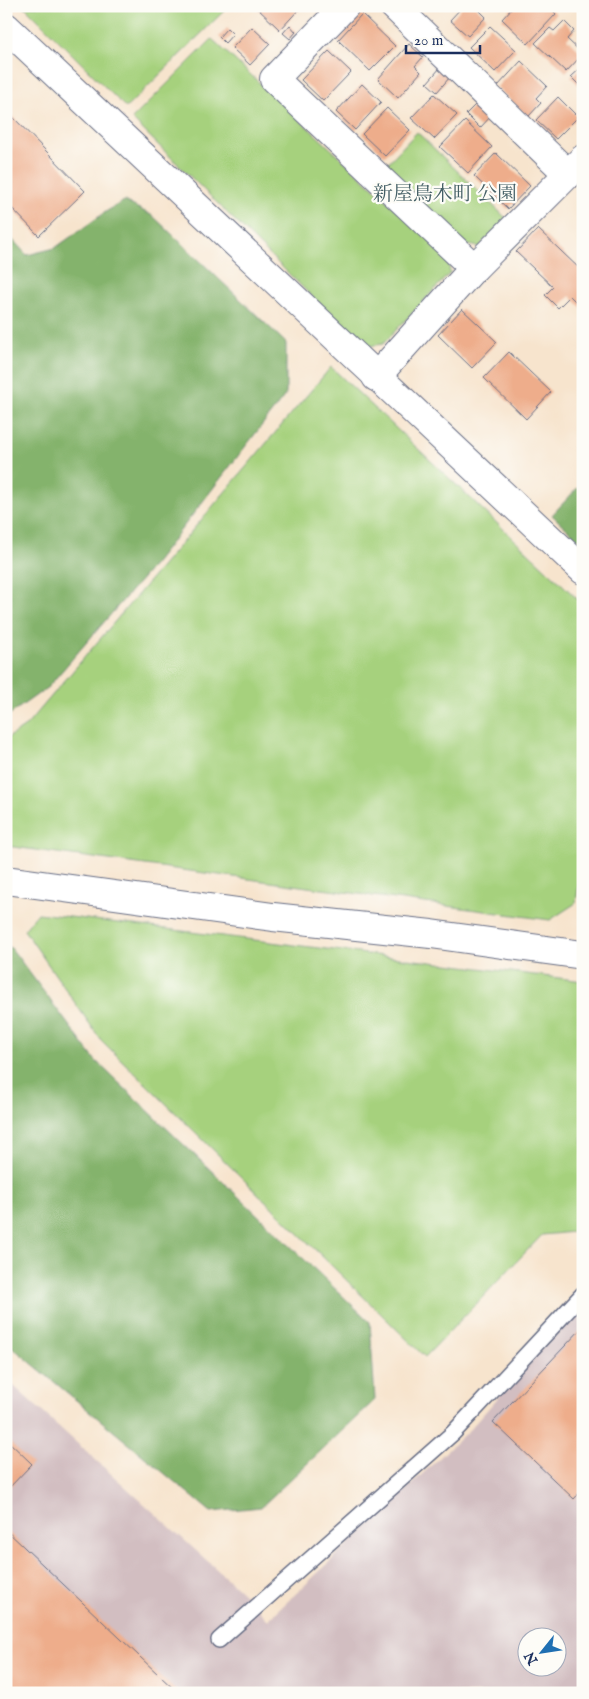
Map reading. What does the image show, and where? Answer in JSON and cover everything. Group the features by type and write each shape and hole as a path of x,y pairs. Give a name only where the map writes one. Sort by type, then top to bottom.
{"street":[{"path":"345,6 274,79 474,268"},
{"path":"376,377 474,268 575,166 394,6"},
{"path":"6,27 583,570"},
{"path":"6,880 273,917 431,934 583,955"}],"lane":[{"path":"219,1640 453,1433 583,1294"}],"shaded area":[{"path":"583,1302 583,1693 6,1693 6,1379 244,1594 268,1620 470,1429"}],"green space":[{"path":"24,6 229,6 126,108"},
{"path":"212,39 448,257 450,273 383,344 363,347 132,119"},
{"name":"新屋鳥木町 公園","path":"417,132 506,218 479,247 462,244 383,168"},
{"path":"124,201 153,216 286,343 286,394 156,562 48,687 6,717 6,233 27,255 55,248"},
{"path":"331,367 583,604 583,853 576,903 550,920 6,846 6,739 27,725"},
{"path":"583,482 583,544 552,515"},
{"path":"38,913 583,981 583,1231 542,1235 425,1357 101,1040 24,930"},
{"path":"6,947 11,948 95,1060 370,1322 375,1400 261,1507 211,1512 6,1342"}],"building":[{"path":"255,6 302,6 280,30"},
{"path":"463,6 475,6 486,17 468,36 450,20"},
{"path":"514,6 549,6 556,14 528,44 502,19"},
{"path":"362,14 395,46 370,71 338,40"},
{"path":"564,21 574,31 567,39 583,54 566,72 535,43 550,28 554,31"},
{"path":"290,25 296,32 290,39 283,33"},
{"path":"490,26 516,50 495,72 469,47"},
{"path":"252,27 270,44 250,65 232,48"},
{"path":"227,28 233,34 225,43 219,37"},
{"path":"409,44 423,57 415,66 421,72 398,98 378,79"},
{"path":"329,51 351,72 323,101 301,80"},
{"path":"521,61 547,86 536,98 541,103 528,117 497,87"},
{"path":"583,66 583,89 571,77"},
{"path":"440,68 450,77 437,92 427,83"},
{"path":"362,84 381,102 355,130 336,112"},
{"path":"434,94 457,115 434,139 411,118"},
{"path":"558,97 578,117 556,139 536,120"},
{"path":"478,102 492,115 480,128 466,114"},
{"path":"387,108 410,130 385,156 362,134"},
{"path":"9,113 85,191 39,236 6,202 6,115"},
{"path":"465,121 492,147 468,173 440,147"},
{"path":"496,153 530,186 508,209 474,176"},
{"path":"538,229 583,272 583,309 570,296 558,308 545,295 553,287 516,252"},
{"path":"462,309 497,342 472,368 438,335"},
{"path":"509,352 551,392 526,419 484,378"},
{"path":"583,1327 583,1489 574,1499 493,1422"},
{"path":"6,1439 32,1464 6,1491"},
{"path":"6,1530 178,1693 6,1693"}]}
